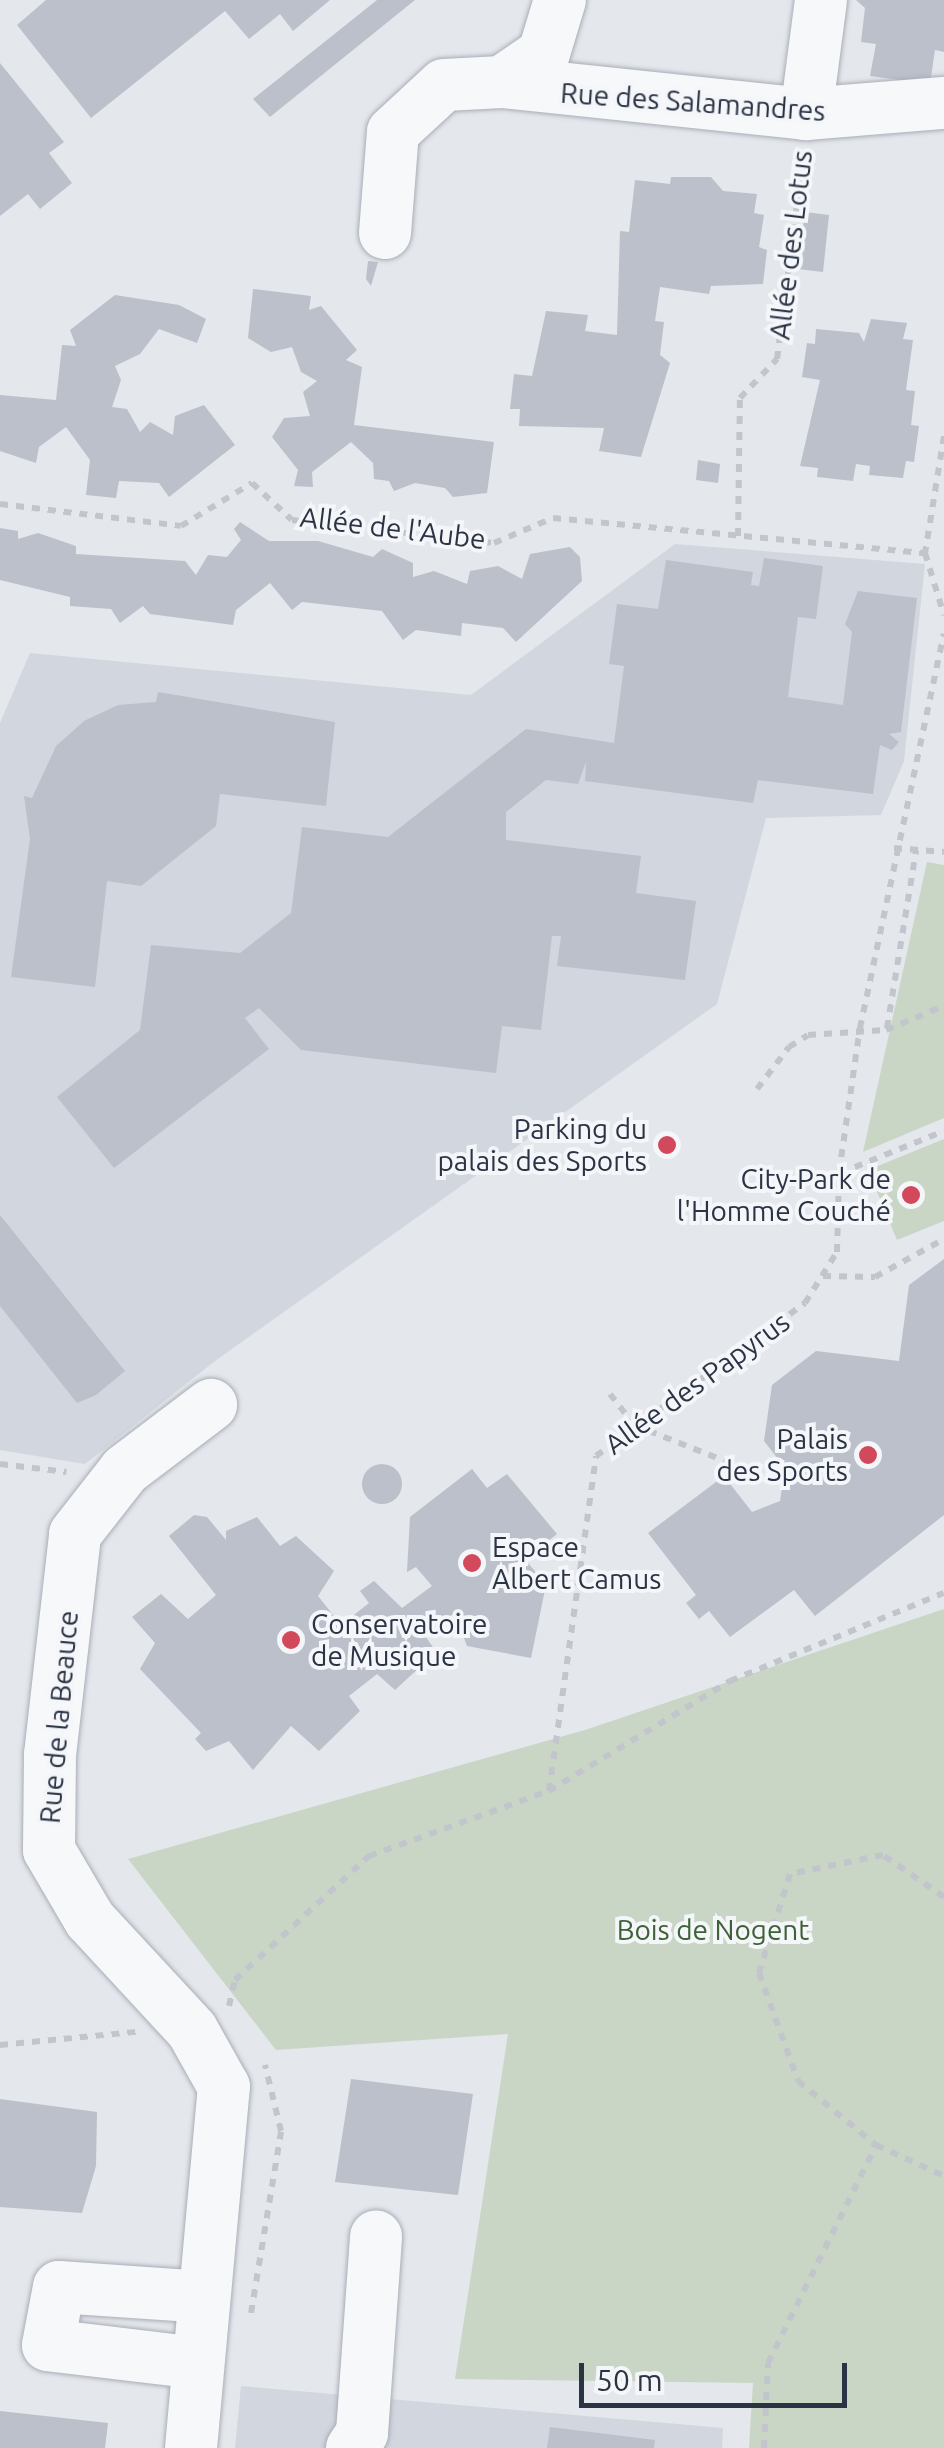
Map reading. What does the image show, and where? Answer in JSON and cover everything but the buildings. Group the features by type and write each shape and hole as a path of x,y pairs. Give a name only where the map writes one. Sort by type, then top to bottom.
{"street":[{"path":"502,82 544,53 560,0"},
{"name":"Allée des Lotus","path":"806,114 821,0"},
{"name":"Rue des Salamandres","path":"385,233 393,132 444,85 502,82 806,114 944,103"},
{"name":"Rue de la Beauce","path":"190,2448 224,2087 192,2030 90,1920 49,1850 50,1755 75,1534 118,1478 211,1404"},
{"path":"352,2448 362,2432 376,2236"},
{"path":"198,2363 48,2345 59,2287 204,2296"}],"path":[{"name":"Allée des Lotus","path":"738,536 740,398 777,359 806,114"},
{"path":"944,436 925,553 944,615"},
{"name":"Allée de l'Aube","path":"0,504 181,526 252,483 292,520 494,543 553,518 925,553"},
{"name":"Allée des Papyrus","path":"549,1792 596,1456 805,1303 837,1252 838,1174 860,1028 894,848 944,634"},
{"path":"894,848 944,852"},
{"path":"886,1030 916,850"},
{"path":"757,1088 788,1046 808,1035 860,1028 886,1030 944,1006"},
{"path":"838,1174 944,1130"},
{"path":"822,1276 875,1277 944,1240"},
{"path":"610,1394 634,1425 783,1484"},
{"path":"0,1464 118,1478"},
{"path":"0,2045 192,2030 227,2014 235,1980 369,1856 549,1792 730,1681 944,1593"},
{"path":"944,1896 883,1854 790,1874 758,1974 798,2081 876,2145 944,2176"},
{"path":"764,2448 768,2363 876,2145"}],"shaded area":[{"path":"675,544 925,564 904,761 881,815 766,818 717,1004 215,1361 85,1464 0,1450 0,723 30,653 471,695"},
{"path":"241,2386 723,2428 722,2448 235,2448"}],"green space":[{"path":"927,862 944,865 944,1118 863,1152"},
{"name":"City-Park de l'Homme Couché","path":"944,1139 944,1221 897,1240 868,1170"},
{"name":"Bois de Nogent","path":"944,1609 944,2448 749,2448 753,2383 455,2379 508,2034 276,2050 128,1859 585,1730"}],"place":[{"name":"Parking du palais des Sports","path":"667,1145"},
{"name":"City-Park de l'Homme Couché","path":"911,1195"},
{"name":"Palais des Sports","path":"868,1455"},
{"name":"Espace Albert Camus","path":"472,1563"},
{"name":"Conservatoire de Musique","path":"291,1640"}]}
